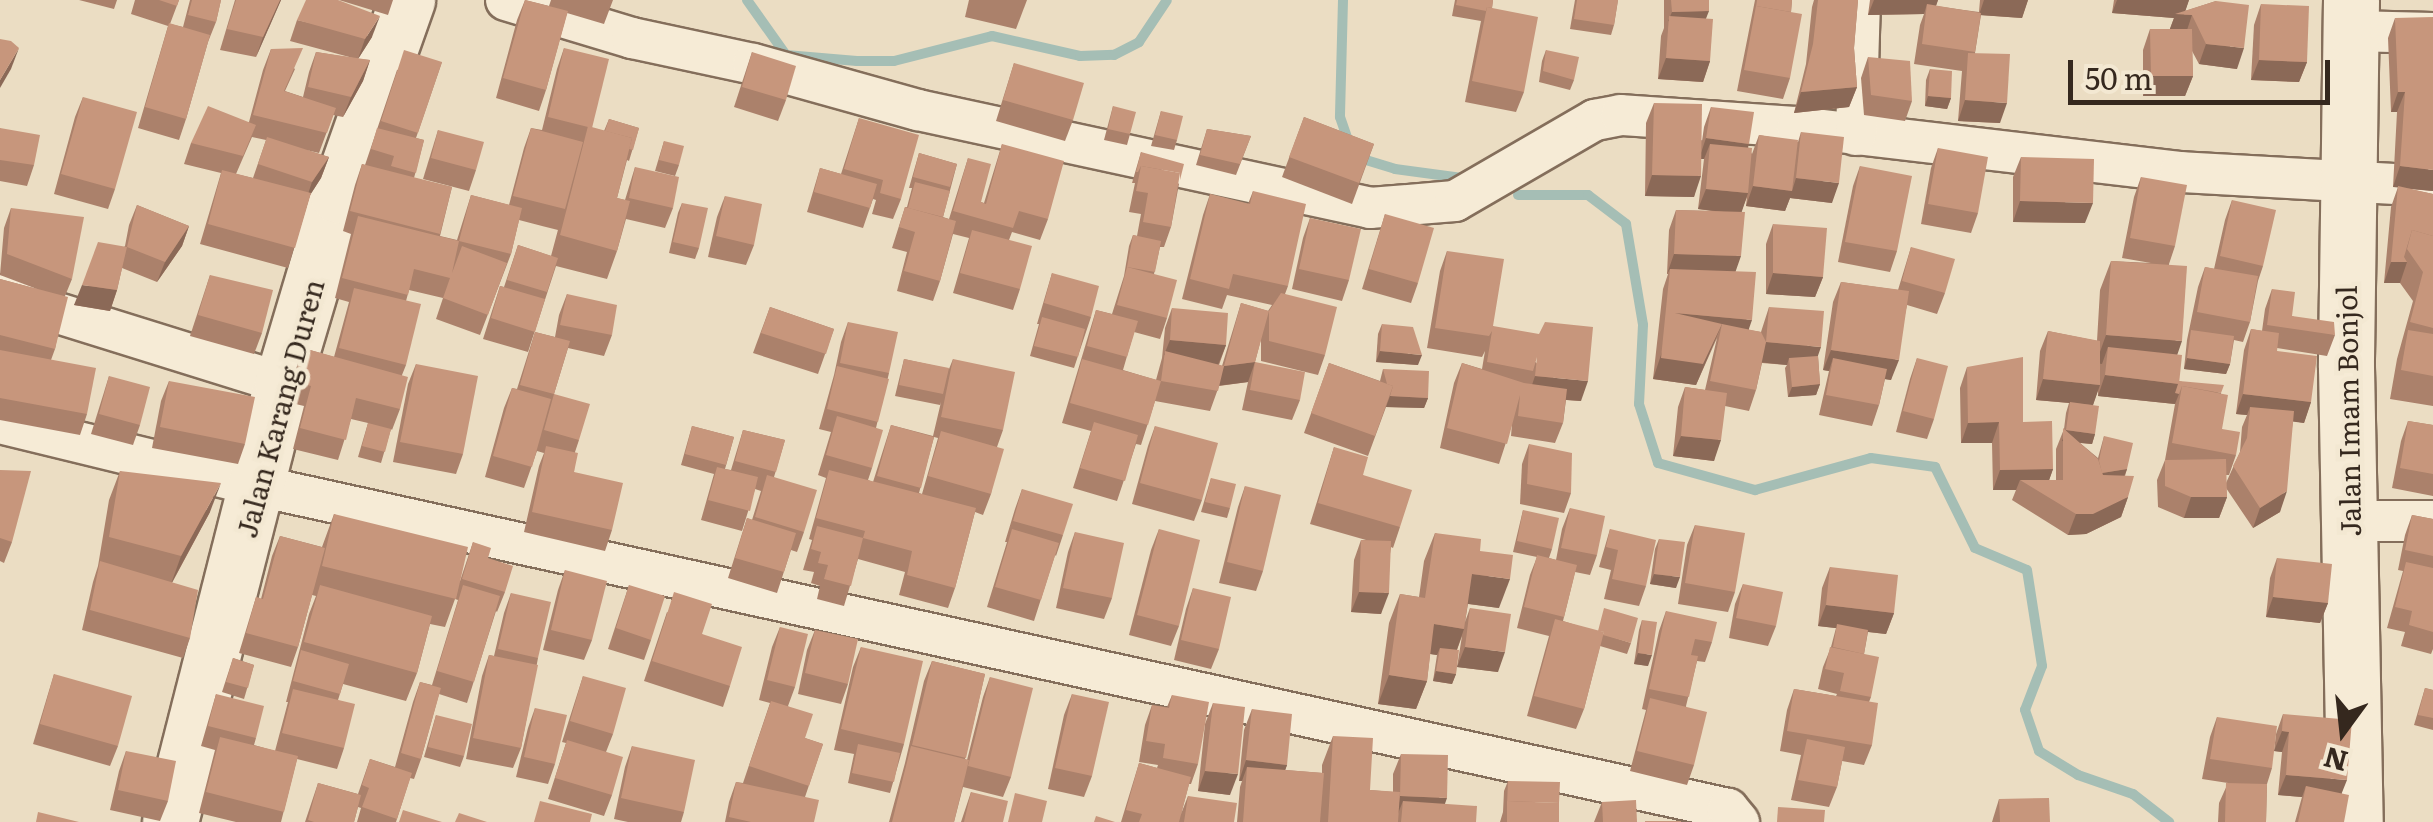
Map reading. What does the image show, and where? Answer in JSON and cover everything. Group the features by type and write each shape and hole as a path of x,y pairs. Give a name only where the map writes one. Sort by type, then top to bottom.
{"street":[{"name":"Jalan Karang Duren","path":"170,822 259,486 282,383 338,195 407,0"},
{"path":"506,0 632,38 753,64 918,110 1370,208 1455,201 1595,120 1621,116 1856,135 2180,172 2433,186"},
{"path":"1856,135 1860,0"},
{"path":"2351,16 2433,33"},
{"name":"Jalan Imam Bonjol","path":"2351,16 2346,180 2355,822"},
{"path":"0,295 282,383"},
{"path":"0,423 259,486 1728,809 1740,822"},
{"path":"2348,521 2433,521"}],"building":[{"path":"192,0 221,0 216,22 188,15"},
{"path":"236,0 280,0 263,37 227,29"},
{"path":"306,0 338,0 380,16 365,39 297,20"},
{"path":"525,0 568,11 546,90 503,78"},
{"path":"1457,0 1493,0 1492,8 1487,7 1486,11 1456,5"},
{"path":"1577,0 1618,0 1614,25 1574,19"},
{"path":"1671,0 1709,0 1709,11 1672,12"},
{"path":"1757,0 1792,0 1791,12 1756,6"},
{"path":"1818,0 1858,0 1854,48 1857,87 1801,92 1813,44"},
{"path":"2216,1 2249,5 2244,48 2206,44 2192,15 2175,14"},
{"path":"1927,4 1981,13 1975,52 1922,44"},
{"path":"2261,4 2309,6 2307,62 2259,60"},
{"path":"1756,6 1802,14 1790,78 1744,70"},
{"path":"1487,7 1538,17 1524,92 1472,81"},
{"path":"1669,16 1713,19 1710,61 1666,58"},
{"path":"2433,17 2433,170 2400,166 2405,92 2398,92 2395,18"},
{"path":"169,23 210,35 186,119 145,107"},
{"path":"2150,29 2192,29 2193,76 2151,76"},
{"path":"0,39 19,48 0,80"},
{"path":"303,48 284,91 336,108 327,133 253,115 271,49"},
{"path":"564,48 609,59 592,128 548,117"},
{"path":"404,50 442,62 418,133 381,121"},
{"path":"1546,50 1579,57 1574,80 1543,71"},
{"path":"316,52 370,60 351,97 308,87"},
{"path":"752,52 796,66 786,100 742,87"},
{"path":"1968,53 2010,54 2007,103 1965,100"},
{"path":"1868,57 1910,61 1912,101 1871,95"},
{"path":"1014,63 1084,83 1073,120 1003,100"},
{"path":"1930,69 1952,71 1951,98 1928,96"},
{"path":"83,97 137,112 115,189 61,174"},
{"path":"1654,103 1702,104 1701,176 1652,175"},
{"path":"208,106 256,125 243,156 191,143"},
{"path":"1113,106 1136,112 1130,134 1108,129"},
{"path":"1711,107 1754,112 1749,144 1706,138"},
{"path":"1161,111 1183,116 1177,140 1155,135"},
{"path":"1304,117 1374,144 1359,183 1289,157"},
{"path":"859,118 919,135 901,199 880,193 883,180 844,169"},
{"path":"609,119 639,128 633,150 629,149 632,138 605,131"},
{"path":"588,126 632,138 617,198 630,201 617,251 560,235"},
{"path":"0,128 40,135 34,165 0,160"},
{"path":"377,128 424,140 416,173 391,166 394,156 371,149"},
{"path":"531,128 583,142 565,209 513,196"},
{"path":"1207,129 1251,136 1240,164 1200,155"},
{"path":"438,130 484,142 476,170 431,158"},
{"path":"1801,132 1844,137 1839,183 1796,178"},
{"path":"1759,135 1798,140 1792,191 1753,186"},
{"path":"267,137 329,157 312,182 258,164"},
{"path":"664,141 684,146 679,165 659,160"},
{"path":"1002,144 1064,161 1048,219 1019,211 1013,228 953,211 968,158 991,164 981,202 986,204"},
{"path":"1710,144 1752,148 1748,193 1706,189"},
{"path":"1938,148 1988,157 1978,213 1928,204"},
{"path":"1141,152 1184,164 1180,180 1180,173 1141,166 1136,172"},
{"path":"919,153 957,164 950,187 913,177"},
{"path":"2021,157 2094,159 2093,203 2020,201"},
{"path":"362,164 452,187 440,234 350,211"},
{"path":"1141,166 1180,173 1171,227 1143,222 1148,193 1136,191"},
{"path":"1860,166 1912,176 1897,251 1845,242"},
{"path":"635,167 679,177 673,208 629,198"},
{"path":"820,168 877,184 870,208 814,192"},
{"path":"222,170 311,193 295,248 208,224"},
{"path":"2141,177 2187,185 2175,246 2130,238"},
{"path":"915,182 950,191 943,217 908,208"},
{"path":"2398,186 2433,194 2433,236 2412,230 2404,257 2407,262 2391,262"},
{"path":"1253,191 1306,204 1288,286 1233,274 1229,289 1190,279 1210,194 1250,204"},
{"path":"471,195 522,208 511,254 459,241"},
{"path":"725,196 762,204 754,245 716,236"},
{"path":"2232,200 2276,210 2263,266 2220,256"},
{"path":"682,203 708,208 699,248 673,242"},
{"path":"137,205 189,226 165,262 127,247"},
{"path":"905,207 956,221 940,281 904,271 915,232 899,227"},
{"path":"11,208 84,217 72,279 7,254"},
{"path":"1676,210 1745,212 1741,256 1674,254"},
{"path":"1385,214 1434,228 1418,283 1369,269"},
{"path":"358,216 459,241 452,273 462,246 507,263 488,315 443,298 450,278 414,269 408,295 342,278"},
{"path":"1310,218 1361,229 1349,280 1299,269"},
{"path":"1773,224 1827,228 1823,277 1773,273"},
{"path":"972,230 1032,246 1020,289 960,273"},
{"path":"2412,230 2433,236 2433,328 2410,322 2423,272 2407,249"},
{"path":"1133,235 1161,241 1155,272 1127,267"},
{"path":"98,242 127,247 117,290 82,285"},
{"path":"518,245 558,258 547,292 507,280"},
{"path":"1911,247 1955,259 1945,293 1902,281"},
{"path":"1447,251 1504,259 1493,326 1539,334 1545,322 1593,327 1588,381 1535,376 1537,357 1533,371 1487,362 1492,331 1489,336 1435,328"},
{"path":"2111,261 2187,266 2182,341 2106,335"},
{"path":"1127,267 1177,280 1167,318 1117,305"},
{"path":"2205,267 2258,276 2250,322 2197,312"},
{"path":"1670,269 1756,272 1752,320 1675,313 1722,324 1703,364 1661,358"},
{"path":"1052,273 1099,286 1091,317 1044,303"},
{"path":"210,275 273,290 262,333 198,315"},
{"path":"0,279 68,297 55,349 0,335"},
{"path":"1841,282 1909,291 1899,360 1831,350"},
{"path":"500,286 545,299 535,332 491,318"},
{"path":"354,288 421,304 406,365 339,348"},
{"path":"2272,289 2295,292 2292,316 2334,322 2335,335 2267,325"},
{"path":"1281,293 1337,307 1325,355 1269,341 1269,311"},
{"path":"567,294 617,305 612,335 560,325"},
{"path":"1241,303 1269,311 1255,362 1224,366"},
{"path":"770,307 834,329 826,354 761,333"},
{"path":"1769,307 1824,311 1821,347 1766,342"},
{"path":"1172,308 1228,313 1226,345 1170,340"},
{"path":"1096,310 1138,321 1127,357 1087,346"},
{"path":"1042,317 1085,329 1078,357 1034,346"},
{"path":"848,322 898,332 889,373 840,363"},
{"path":"1382,324 1413,327 1422,355 1380,351"},
{"path":"1722,324 1761,332 1766,342 1756,390 1710,381"},
{"path":"2251,329 2279,333 2277,351 2317,356 2311,402 2243,394"},
{"path":"2191,330 2234,336 2230,364 2187,358"},
{"path":"2408,330 2433,334 2433,376 2401,370"},
{"path":"2048,331 2100,341 2100,385 2043,379"},
{"path":"535,332 570,341 554,394 520,385"},
{"path":"2108,347 2182,355 2179,384 2105,375"},
{"path":"303,348 408,377 400,409 356,398 346,440 300,428 311,386 295,382"},
{"path":"0,350 96,368 87,414 0,398"},
{"path":"1165,351 1224,366 1218,391 1161,381"},
{"path":"1818,356 1820,384 1792,387 1789,358"},
{"path":"2023,357 2023,422 2052,421 2053,469 2000,470 1999,422 1968,423 1967,367"},
{"path":"1833,358 1887,369 1879,405 1826,395"},
{"path":"1917,358 1948,366 1934,419 1903,411"},
{"path":"904,359 949,368 943,394 899,385"},
{"path":"953,359 1015,372 1003,430 941,417"},
{"path":"1082,359 1161,381 1148,425 1070,403"},
{"path":"1255,362 1305,372 1300,400 1250,390"},
{"path":"1329,363 1393,386 1375,436 1311,413"},
{"path":"1462,363 1524,383 1567,389 1563,423 1518,416 1520,395 1507,444 1447,428"},
{"path":"416,364 478,376 463,454 400,442"},
{"path":"837,366 889,379 878,422 827,409"},
{"path":"1383,369 1429,371 1428,398 1390,396 1393,386 1387,384"},
{"path":"109,376 150,387 140,425 99,414"},
{"path":"169,381 255,397 245,444 160,427"},
{"path":"2179,381 2224,385 2221,393 2182,386 2179,394 2175,393"},
{"path":"2182,386 2228,395 2222,429 2240,432 2236,455 2172,443"},
{"path":"1685,387 1727,393 1721,440 1681,436"},
{"path":"512,388 551,399 532,467 493,456"},
{"path":"554,394 590,404 579,440 544,430"},
{"path":"2070,402 2099,406 2095,434 2066,430"},
{"path":"2250,407 2294,411 2287,491 2260,508 2233,466 2247,438"},
{"path":"837,416 883,430 872,468 826,455"},
{"path":"2408,421 2433,425 2433,474 2400,468"},
{"path":"1094,422 1138,435 1125,481 1080,468"},
{"path":"368,423 391,429 385,452 362,446"},
{"path":"891,425 934,437 921,488 877,476"},
{"path":"692,426 734,437 726,465 685,454"},
{"path":"1155,426 1218,443 1202,500 1140,483"},
{"path":"2063,428 2098,459 2103,475 2134,476 2128,497 2093,514 2076,514 2020,480 2063,480"},
{"path":"743,430 785,440 776,472 735,461"},
{"path":"941,431 1004,449 991,494 928,476"},
{"path":"2104,436 2133,443 2127,469 2102,473 2099,461"},
{"path":"1529,444 1572,453 1571,493 1527,484"},
{"path":"546,446 578,453 574,472 623,483 612,530 532,512"},
{"path":"1334,447 1368,457 1363,475 1412,490 1400,527 1318,503"},
{"path":"2226,459 2227,497 2191,497 2165,486 2165,460"},
{"path":"717,467 758,477 750,511 708,500"},
{"path":"0,470 31,471 12,542 0,538"},
{"path":"829,470 976,508 955,588 907,575 912,551 863,538 865,531 816,518"},
{"path":"120,471 221,483 181,556 109,537"},
{"path":"767,475 817,490 804,532 755,517"},
{"path":"1211,478 1236,484 1230,508 1205,502"},
{"path":"1245,486 1281,495 1263,571 1227,562"},
{"path":"1022,489 1073,504 1063,535 1013,521"},
{"path":"1570,508 1605,516 1597,555 1561,548"},
{"path":"1523,510 1559,518 1552,549 1517,541"},
{"path":"334,514 468,547 456,599 322,566"},
{"path":"2412,515 2433,519 2433,556 2405,550"},
{"path":"747,518 796,533 784,572 735,558"},
{"path":"1695,525 1745,533 1735,592 1685,583"},
{"path":"817,526 863,538 851,586 824,579 828,565 818,563 821,552 811,549"},
{"path":"1012,529 1059,543 1041,600 995,587"},
{"path":"1159,529 1200,540 1179,626 1137,615"},
{"path":"1610,529 1656,540 1646,586 1612,579 1618,550 1606,547"},
{"path":"1075,532 1124,543 1112,598 1063,588"},
{"path":"1435,533 1481,539 1480,551 1513,555 1510,579 1472,574 1464,629 1434,624 1427,681 1389,675 1400,594 1425,598"},
{"path":"280,536 325,548 298,647 246,633 256,597 263,599"},
{"path":"1659,539 1685,542 1680,577 1654,574"},
{"path":"1361,540 1391,541 1389,593 1359,592"},
{"path":"473,542 491,548 488,558 513,566 505,592 462,579"},
{"path":"1537,555 1577,565 1564,617 1524,607"},
{"path":"2277,558 2332,564 2328,603 2273,597"},
{"path":"100,561 198,590 190,638 90,610"},
{"path":"2406,562 2433,568 2433,632 2409,625 2412,611 2395,607"},
{"path":"1830,567 1898,575 1894,613 1826,605"},
{"path":"565,570 607,581 592,640 551,630"},
{"path":"1743,584 1783,592 1776,626 1736,618"},
{"path":"320,585 432,616 417,673 304,642"},
{"path":"463,585 500,596 474,682 437,671"},
{"path":"629,585 665,596 651,640 616,628"},
{"path":"1193,588 1231,597 1219,649 1181,640"},
{"path":"674,592 712,604 702,634 742,647 730,686 652,661"},
{"path":"511,593 551,602 538,658 498,649"},
{"path":"1470,608 1511,614 1505,652 1465,647"},
{"path":"1604,608 1638,618 1631,643 1598,631"},
{"path":"1666,611 1717,622 1712,642 1695,639 1691,655 1698,656 1689,697 1649,689"},
{"path":"1555,619 1604,632 1584,709 1534,696"},
{"path":"1642,620 1657,622 1652,655 1638,653"},
{"path":"1837,624 1868,630 1864,654 1833,647"},
{"path":"780,627 808,634 795,687 767,680"},
{"path":"815,630 858,639 848,684 805,673"},
{"path":"861,647 923,661 904,744 841,729"},
{"path":"1830,647 1879,657 1871,697 1840,691 1844,673 1825,669"},
{"path":"1440,648 1459,650 1456,674 1436,671"},
{"path":"301,650 349,664 340,694 293,681"},
{"path":"489,655 538,665 521,748 473,738"},
{"path":"233,658 254,665 248,688 226,682"},
{"path":"932,661 985,674 966,758 912,745"},
{"path":"54,674 132,696 118,746 40,724"},
{"path":"583,676 626,688 613,734 570,721"},
{"path":"990,677 1033,688 1011,777 968,766"},
{"path":"420,682 441,688 421,759 401,753"},
{"path":"2425,688 2433,690 2433,718 2418,715"},
{"path":"293,689 355,704 344,748 282,733"},
{"path":"1794,689 1878,703 1872,745 1787,731"},
{"path":"216,694 264,706 256,738 208,726"},
{"path":"1072,694 1109,702 1092,776 1055,768"},
{"path":"1172,695 1209,702 1198,764 1163,758 1165,744 1146,741 1152,705 1169,708"},
{"path":"1650,698 1707,712 1694,765 1637,751"},
{"path":"771,701 813,714 805,738 823,744 809,786 749,766"},
{"path":"1213,703 1245,707 1238,774 1205,771"},
{"path":"535,708 567,715 555,764 524,757"},
{"path":"1252,709 1292,714 1287,765 1246,760"},
{"path":"2283,714 2352,720 2347,780 2286,775 2289,732 2282,731"},
{"path":"436,715 472,724 464,756 428,747"},
{"path":"2217,717 2277,726 2272,768 2210,759"},
{"path":"1333,736 1373,738 1370,790 1400,792 1398,822 1328,822"},
{"path":"220,737 298,756 284,812 206,792"},
{"path":"1807,739 1845,747 1837,787 1798,780"},
{"path":"567,740 623,757 612,795 555,778"},
{"path":"858,744 900,753 894,782 852,773"},
{"path":"632,746 695,760 684,812 621,798"},
{"path":"911,746 969,760 954,822 892,822"},
{"path":"126,751 176,761 168,801 118,790"},
{"path":"1401,754 1448,755 1447,798 1400,796"},
{"path":"370,759 412,773 397,819 362,807 369,788 362,785"},
{"path":"1139,763 1191,777 1179,822 1139,822 1142,814 1126,810"},
{"path":"1247,767 1324,773 1320,822 1243,822"},
{"path":"1508,781 1560,782 1559,803 1507,801"},
{"path":"736,782 819,800 814,822 751,822 729,817"},
{"path":"318,783 361,795 354,822 308,820"},
{"path":"2226,783 2267,784 2266,822 2225,822"},
{"path":"2306,786 2349,795 2344,822 2298,822"},
{"path":"971,792 1008,801 1003,822 964,822"},
{"path":"1015,793 1047,801 1042,822 1008,822"},
{"path":"1188,796 1237,803 1234,822 1184,822"},
{"path":"2049,798 2050,822 2000,822 1999,799"},
{"path":"1636,800 1637,822 1603,822 1602,802"},
{"path":"540,801 592,814 590,822 534,822"},
{"path":"1403,801 1477,806 1476,822 1401,822"},
{"path":"1507,801 1559,803 1559,822 1507,822"},
{"path":"1778,807 1825,810 1824,822 1777,822"},
{"path":"403,810 442,822 399,822"},
{"path":"38,812 79,822 36,822"},
{"path":"459,813 487,822 455,822"},
{"path":"1096,816 1115,822 1094,822"}],"waterway":[{"path":"747,0 786,55 857,61 894,61 992,36 1080,56 1114,55 1139,42 1167,0"},
{"path":"1343,0 1340,117 1348,140 1366,160 1395,169 1469,179"},
{"path":"1518,195 1588,195 1626,224 1643,325 1639,404 1658,463 1755,490 1871,458 1935,467 1975,548 2027,570 2042,666 2025,710 2039,751 2078,775 2133,794 2169,822"}]}
